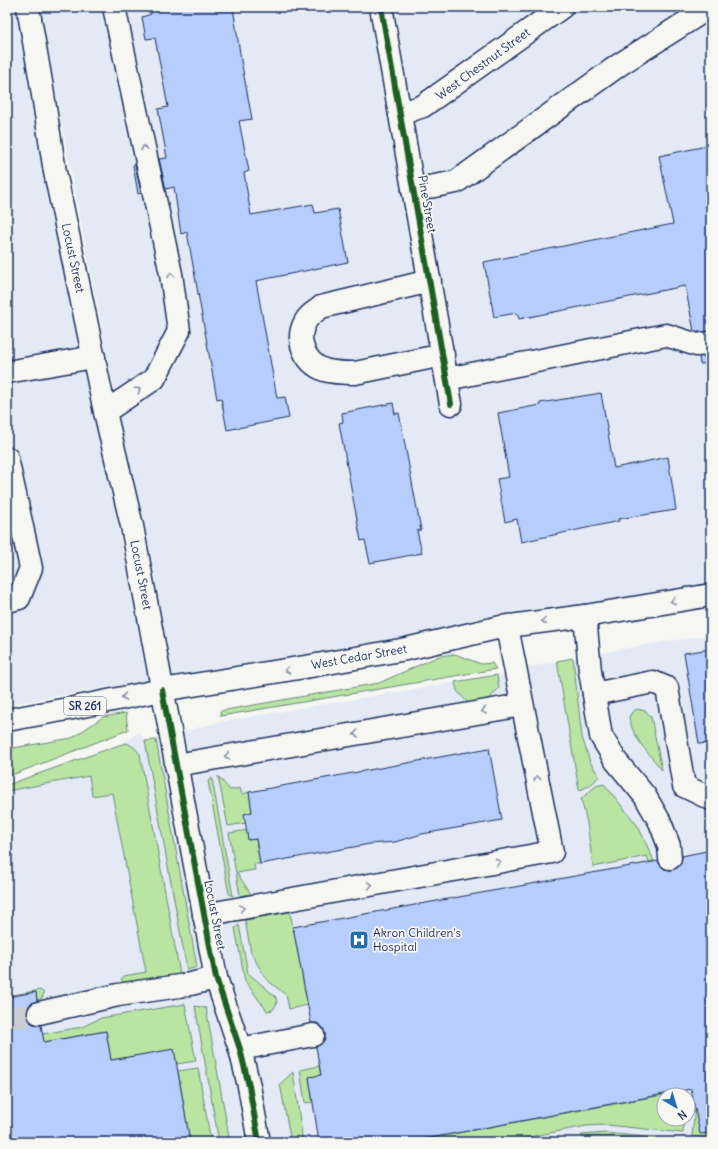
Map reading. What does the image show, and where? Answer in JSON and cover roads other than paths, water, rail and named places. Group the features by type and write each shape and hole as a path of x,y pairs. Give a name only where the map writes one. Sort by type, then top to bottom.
{"main road":[{"name":"Locust Street","path":"28,7 55,172 105,412 132,526 216,978 240,1049 249,1086 259,1142"},
{"path":"105,412 154,378 179,331 171,274 114,7"},
{"name":"Pine Street","path":"381,7 451,404"},
{"name":"West Chestnut Street","path":"400,114 423,106 562,7"},
{"path":"414,190 456,182 619,65 710,7"},
{"path":"430,281 321,307 307,318 300,332 303,351 314,364 325,370 341,373 355,373 443,355"},
{"path":"447,379 666,335 697,345 711,343"},
{"path":"7,372 94,357"},
{"path":"7,458 31,568 19,598 7,601"},
{"name":"West Cedar Street","path":"7,720 162,690 406,649 507,627 585,616 711,595"},
{"path":"585,616 594,694 601,736 616,761 645,796 660,822 669,846 670,858"},
{"path":"204,915 552,852 507,627"},
{"path":"594,694 653,682 667,688 684,786 711,799"},
{"path":"176,765 522,705"},
{"path":"39,1013 118,995 186,985 216,978"},
{"path":"240,1049 313,1035"}],"tunnel":[{"path":"7,1018 39,1013"}],"place":[{"name":"Akron Children's Hospital","path":"359,940"}]}
